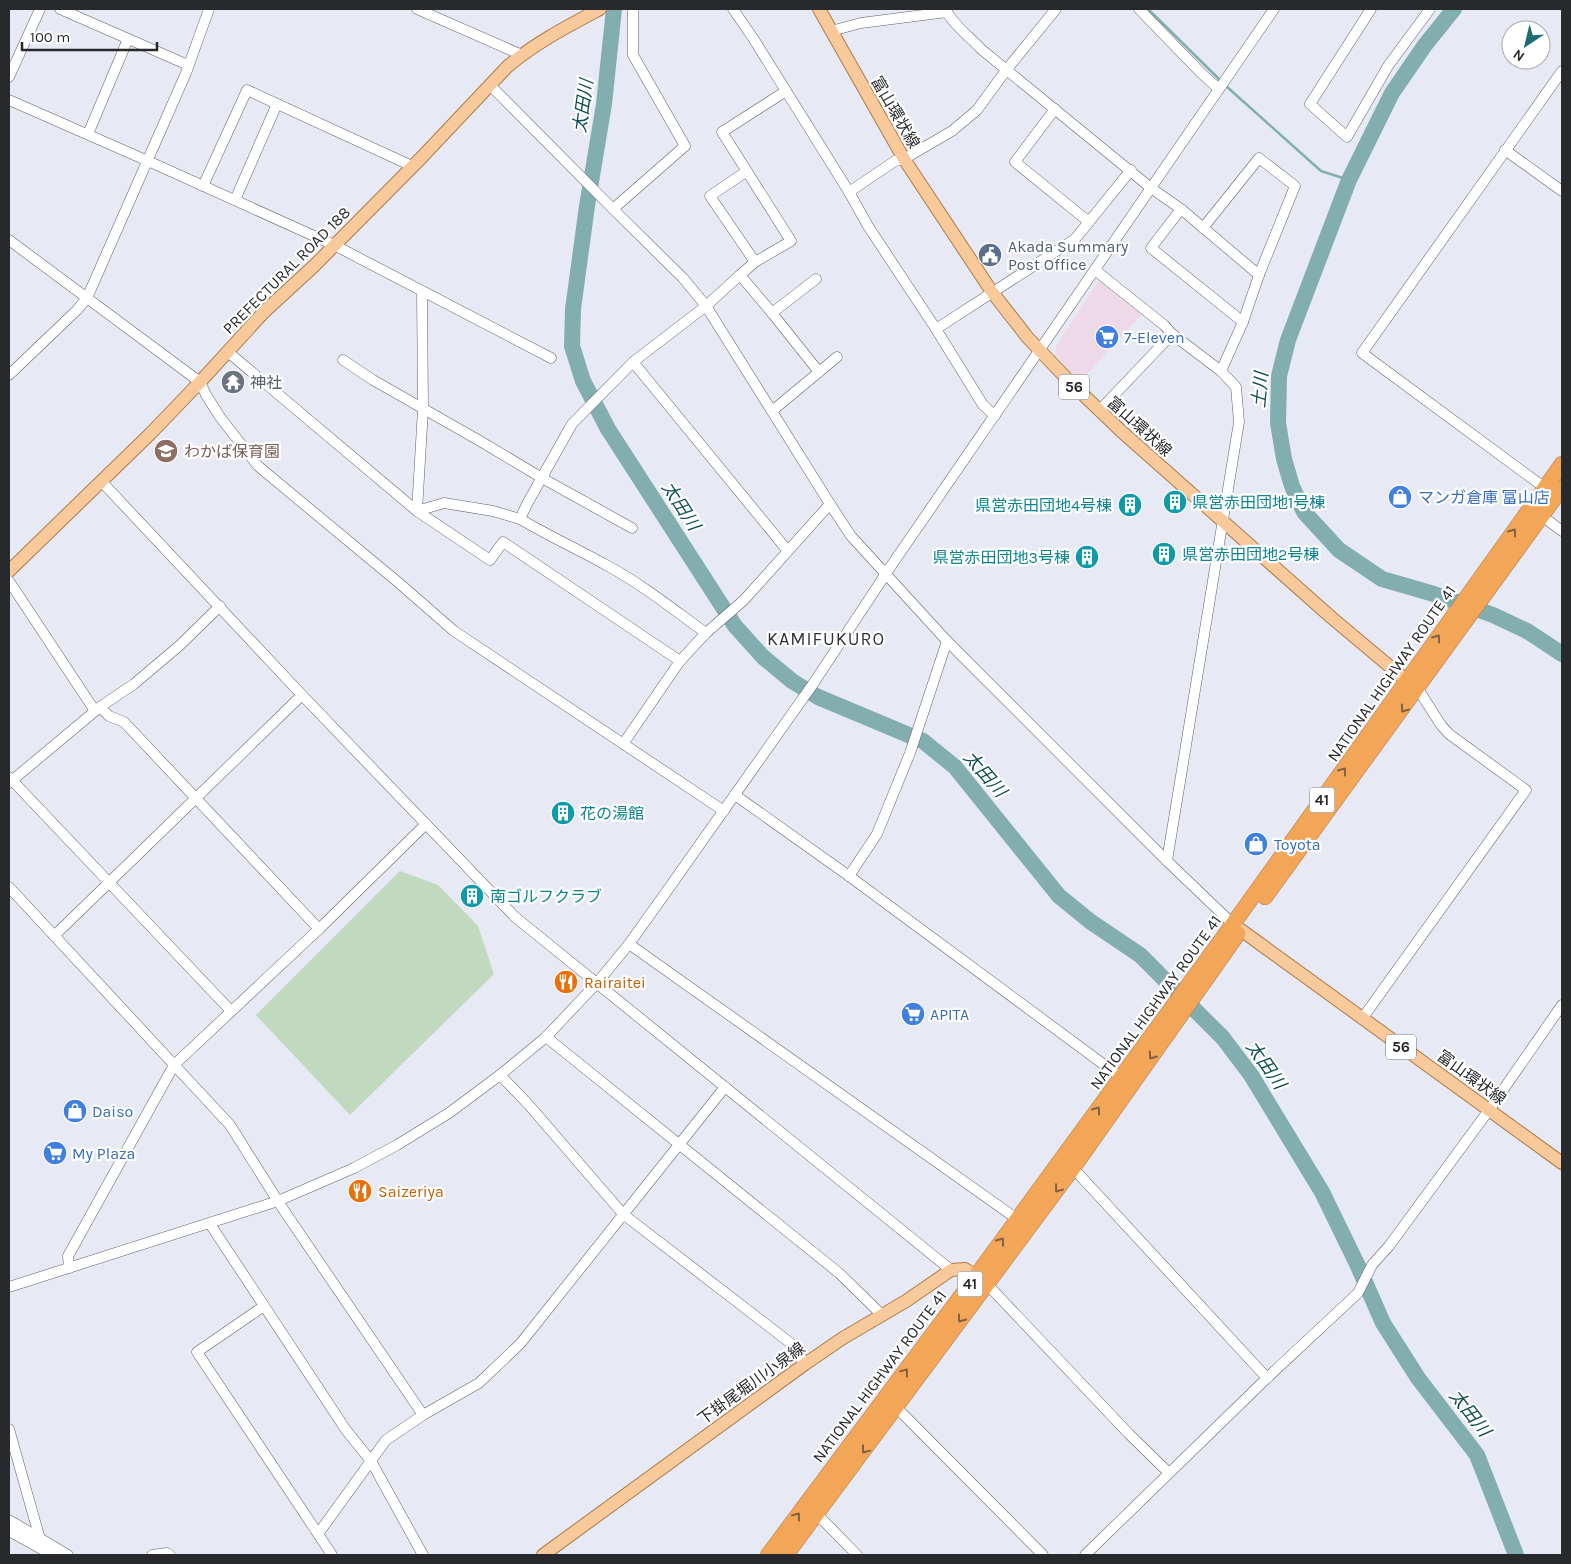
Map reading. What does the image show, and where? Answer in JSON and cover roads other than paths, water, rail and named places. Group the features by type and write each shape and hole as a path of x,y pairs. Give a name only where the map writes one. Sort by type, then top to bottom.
{"highway":[{"name":"NATIONAL HIGHWAY ROUTE 41","path":"982,1280 1017,1219 1126,1081 1197,984 1490,575 1562,464"},
{"name":"NATIONAL HIGHWAY ROUTE 41","path":"1490,575 1542,516 1562,488"},
{"name":"NATIONAL HIGHWAY ROUTE 41","path":"768,1555 891,1402 982,1280 1073,1168 1126,1081"},
{"name":"NATIONAL HIGHWAY ROUTE 41","path":"786,1555 817,1514 891,1402"}],"main road":[{"name":"PREFECTURAL ROAD 188","path":"9,571 102,482 200,382 264,312 334,245 507,67 522,54 562,29 600,9"},
{"name":"富山環状線","path":"819,9 904,158 992,292 1039,350 1100,411 1332,618 1412,685"},
{"name":"富山環状線","path":"1237,927 1562,1162"},
{"path":"951,1270 965,1269 982,1280"},
{"name":"下掛尾堀川小泉線","path":"543,1555 805,1364 951,1270"}],"street":[{"path":"9,77 40,9"},
{"path":"60,9 188,64"},
{"path":"9,375 77,310 87,298 186,73 209,9"},
{"path":"417,9 522,54"},
{"path":"613,209 685,146 633,55 633,9"},
{"path":"732,9 753,38 849,192 868,226 936,329 983,405 995,416"},
{"path":"849,192 895,161 904,158 952,131 977,110 1007,69 1056,9"},
{"path":"1139,9 1219,89"},
{"path":"9,1287 278,1201 354,1168 397,1145 449,1113 500,1075 546,1037 597,983 629,944 724,811 813,684 885,574 1274,9"},
{"path":"1371,9 1310,104 1347,137 1388,66 1430,9"},
{"path":"831,31 861,23 947,10 981,50 1007,69 1259,275"},
{"path":"88,134 128,39"},
{"path":"1545,488 1362,353 1562,71"},
{"path":"490,85 683,278 706,306 851,536 947,641 1167,861 1237,927"},
{"path":"203,186 246,90 412,166"},
{"path":"520,519 572,424 632,362 706,306 755,262 792,241 722,132 786,91"},
{"path":"9,100 334,245 551,358"},
{"path":"235,200 277,104"},
{"path":"1055,109 1015,162 1089,222"},
{"path":"1505,150 1562,191"},
{"path":"1203,228 1259,158 1295,186 1259,275 1243,322 1221,371"},
{"path":"936,329 1074,239 1131,170"},
{"path":"747,171 710,196 755,262"},
{"path":"1181,210 1151,248 1243,322"},
{"path":"9,240 200,382 220,417 258,466 454,631 724,811"},
{"path":"1095,270 1164,325 1172,334 1221,371 1236,387 1239,422 1167,861"},
{"path":"740,275 819,372"},
{"path":"772,313 816,279"},
{"path":"417,511 423,409 422,291"},
{"path":"1100,411 1172,334"},
{"path":"228,352 417,511 490,560 503,542 680,661"},
{"path":"772,411 838,357"},
{"path":"343,360 373,380 632,528"},
{"path":"632,362 787,550"},
{"path":"102,482 302,695 515,916 951,1270"},
{"path":"417,511 444,503 493,511 520,519 608,566 706,632"},
{"path":"624,744 680,661 706,632 744,600 830,504"},
{"path":"1542,516 1562,531"},
{"path":"9,581 97,709 124,722 320,929"},
{"path":"220,606 179,646 134,684 97,709 10,780 231,1011"},
{"path":"849,876 877,834 910,753 947,641"},
{"path":"1362,1019 1526,790 1449,734 1412,685"},
{"path":"54,936 302,695"},
{"path":"735,795 849,876 1126,1081"},
{"path":"69,1268 68,1256 174,1065 320,929 426,824"},
{"path":"9,887 230,1125 278,1201 423,1415"},
{"path":"629,944 1017,1219"},
{"path":"1085,1555 1267,1378 1358,1293 1372,1265 1389,1246 1489,1110 1562,1005"},
{"path":"546,1037 839,1273 882,1315"},
{"path":"500,1075 528,1104 622,1214 793,1345 805,1364"},
{"path":"318,1534 386,1440 423,1415 480,1383 520,1344 725,1087"},
{"path":"1073,1168 1267,1378"},
{"path":"210,1224 346,1430 371,1461 422,1555"},
{"path":"982,1280 1129,1434 1169,1473"},
{"path":"264,1306 197,1352 332,1555"},
{"path":"891,1402 1043,1555"},
{"path":"9,1429 40,1539"},
{"path":"817,1514 857,1555"},
{"path":"9,1520 68,1555"},
{"path":"9,1531 52,1555"},
{"path":"152,1555 167,1553 170,1555"}],"waterway":[{"name":"太田川","path":"614,9 604,104 587,206 573,309 572,346 583,381 608,429 735,626 763,657 792,681 818,697 923,741 955,767 1059,896 1091,922 1140,955 1223,1038 1251,1075 1322,1192 1383,1323 1418,1378 1477,1455 1516,1555"},
{"path":"1148,9 1222,82"},
{"name":"土川","path":"1454,9 1425,45 1392,93 1349,180 1288,340 1279,376 1278,423 1284,459 1292,486 1304,512 1339,550 1382,579 1434,594 1493,615 1527,631 1562,654"},
{"path":"1226,86 1321,171 1349,180"}],"place":[{"name":"Akada Summary Post Office","path":"990,255"},
{"name":"7-Eleven","path":"1107,337"},
{"name":"神社","path":"233,382"},
{"name":"わかば保育園","path":"166,451"},
{"name":"マンガ倉庫 富山店","path":"1400,497"},
{"name":"県営赤田団地1号棟","path":"1175,502"},
{"name":"県営赤田団地4号棟","path":"1130,505"},
{"name":"県営赤田団地2号棟","path":"1164,554"},
{"name":"県営赤田団地3号棟","path":"1087,557"},
{"name":"花の湯館","path":"563,813"},
{"name":"Toyota","path":"1256,844"},
{"name":"南ゴルフクラブ","path":"472,896"},
{"name":"Rairaitei","path":"566,982"},
{"name":"APITA","path":"913,1014"},
{"name":"Daiso","path":"75,1111"},
{"name":"My Plaza","path":"55,1153"},
{"name":"Saizeriya","path":"360,1191"}],"district":[{"name":"KAMIFUKURO","path":"826,639"}]}
